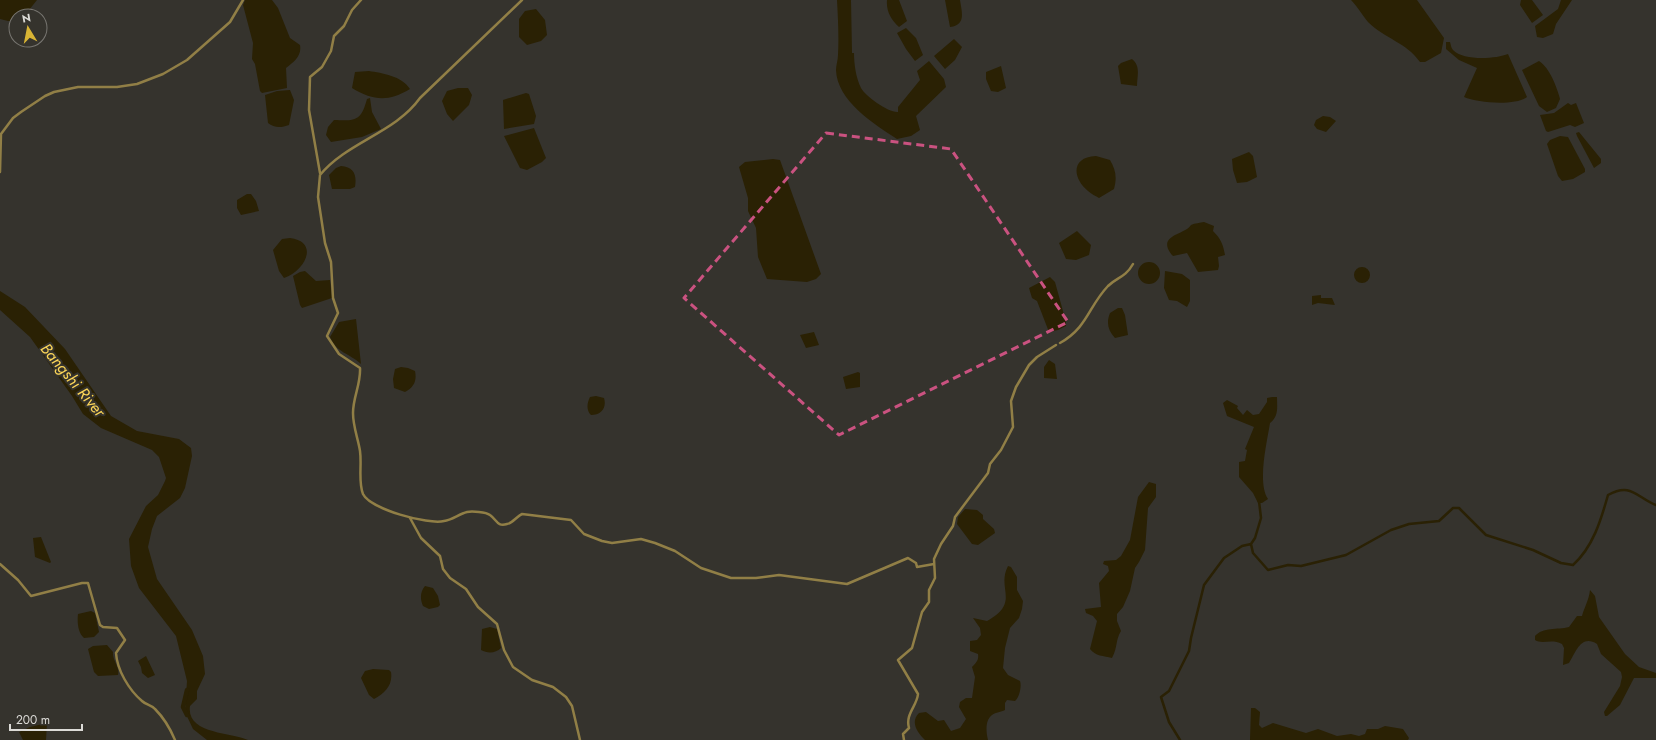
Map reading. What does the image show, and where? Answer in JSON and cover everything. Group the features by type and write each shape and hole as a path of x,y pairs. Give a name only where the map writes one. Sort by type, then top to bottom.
{"street":[{"path":"0,172 1,134 13,118 21,112 45,96 54,92 78,87 117,87 137,84 163,74 186,60 230,22 243,0"},
{"path":"361,0 352,10 344,26 334,36 331,51 322,67 310,77 309,110 320,174 318,197 331,262 334,298 338,313 327,336 339,354 360,368 361,379 353,404 354,432 360,452 363,493 374,504 388,511 399,513 409,518 444,522 471,512 487,514 497,524 512,522 522,514 571,520 584,534 592,538 612,543 641,540 655,543 675,551 701,568 731,578 756,578 780,575 847,584 908,558 916,563 916,567 919,568 931,563 934,564"},
{"path":"320,174 344,154 382,131 413,108 420,98 472,46 522,0"},
{"path":"1060,343 1078,332 1105,289 1112,282 1122,278 1133,264"},
{"path":"904,740 903,734 909,728 908,716 918,694 898,660 912,648 922,612 929,602 929,590 935,578 934,564 937,552 945,536 953,526 955,517 986,477 990,464 1001,450 1013,427 1011,401 1016,387 1029,366 1037,357 1056,344"},
{"path":"409,518 422,538 440,556 444,569 450,578 466,589 478,607 497,624 504,650 513,667 532,680 553,687 566,697 572,706 580,740"},
{"path":"0,564 18,580 31,596 82,583 88,583 100,625 103,627 117,628 125,640 116,653 118,666 127,684 142,701 156,709 163,717 175,740"}],"highlighted area":[{"path":"826,133 951,149 1068,322 839,435 684,298"}],"water":[{"path":"0,0 37,0 31,8 8,8 8,21 0,19"},
{"path":"245,0 272,0 278,8 290,38 300,45 299,56 286,68 287,88 262,93 260,91 255,64 252,59 253,43 243,5"},
{"path":"837,0 851,0 852,53 854,53 859,84 863,91 872,99 889,110 898,112 898,107 920,80 917,71 929,61 944,79 946,87 916,116 920,130 911,136 897,139 868,119 850,102 843,92 838,81 836,70 838,57"},
{"path":"887,0 899,0 907,21 899,27 890,15 887,8"},
{"path":"945,0 960,0 962,18 959,24 955,26 950,27"},
{"path":"1351,0 1417,0 1444,38 1441,53 1425,62 1420,62 1402,45 1381,33 1368,22"},
{"path":"1521,0 1532,0 1543,15 1532,23 1520,5"},
{"path":"1561,0 1572,0 1556,24 1553,34 1543,38 1537,37 1535,26 1558,9"},
{"path":"536,9 545,20 547,35 541,41 527,45 519,37 519,19 525,11"},
{"path":"906,28 916,38 923,55 915,61 897,33"},
{"path":"954,39 962,47 955,60 945,69 934,56"},
{"path":"1446,42 1450,42 1453,50 1464,56 1488,58 1508,54 1527,97 1514,102 1496,103 1478,101 1464,97 1477,68 1459,60 1446,49"},
{"path":"1132,59 1138,68 1137,86 1121,84 1118,66 1121,63"},
{"path":"1539,61 1550,73 1560,99 1556,108 1547,112 1539,106 1522,70"},
{"path":"1001,66 1006,88 998,92 991,91 986,79 986,72"},
{"path":"369,71 386,74 397,78 410,89 395,96 381,98 367,95 352,88 355,72"},
{"path":"458,88 468,88 472,95 469,105 453,121 447,114 442,101 447,91"},
{"path":"290,90 294,100 289,125 278,127 270,125 268,123 265,95 277,91"},
{"path":"526,93 529,94 536,116 534,124 504,129 503,100"},
{"path":"370,98 372,112 381,129 362,137 331,142 326,135 328,127 334,120 353,120 360,116 367,99"},
{"path":"1568,103 1571,105 1576,103 1584,123 1575,127 1570,125 1548,132 1546,131 1540,115 1554,113"},
{"path":"1323,116 1330,117 1336,121 1326,132 1317,129 1314,125 1316,120"},
{"path":"534,128 546,158 542,162 527,170 520,168 504,136"},
{"path":"1579,132 1601,159 1601,163 1594,168 1577,136 1576,133"},
{"path":"1560,136 1568,137 1585,169 1585,172 1573,179 1562,181 1558,176 1547,144 1550,140"},
{"path":"1249,152 1253,156 1257,177 1247,182 1237,183 1233,170 1232,159"},
{"path":"1096,156 1110,160 1114,167 1116,178 1114,189 1099,198 1083,186 1077,174 1078,164 1082,160 1088,157"},
{"path":"773,159 780,160 821,274 816,279 807,282 767,279 758,257 756,228 748,211 748,198 739,167 745,162"},
{"path":"341,166 349,168 354,172 355,187 350,189 332,189 329,175 336,168"},
{"path":"247,194 251,194 256,201 259,211 241,215 237,208 237,200"},
{"path":"1204,222 1214,226 1213,231 1221,242 1225,255 1218,257 1218,270 1198,272 1187,253 1173,256 1167,245 1168,241 1174,235 1188,229 1191,225"},
{"path":"1077,231 1091,245 1089,255 1076,260 1066,259 1059,243"},
{"path":"290,238 305,245 307,251 303,263 298,269 284,278 279,271 273,250 282,239"},
{"path":"1149,262 1157,265 1160,273 1157,281 1149,284 1141,281 1138,273 1141,265"},
{"path":"1362,267 1369,272 1370,275 1365,282 1362,283 1355,278 1354,275 1359,268"},
{"path":"305,271 316,281 330,280 332,298 302,308 293,276"},
{"path":"1165,271 1182,274 1190,280 1190,301 1187,307 1177,301 1169,300 1164,288"},
{"path":"1050,277 1055,282 1066,326 1049,332 1037,301 1032,298 1029,288"},
{"path":"0,291 25,307 65,349 111,416 137,431 179,439 191,448 192,456 185,488 180,498 157,516 148,547 157,579 192,630 203,656 205,674 197,691 197,699 190,706 191,715 195,722 202,727 248,740 207,740 193,729 185,712 187,681 176,636 139,588 131,566 129,539 146,506 158,495 166,478 159,457 152,450 101,428 83,414 30,337 0,310"},
{"path":"1321,295 1321,298 1332,298 1335,305 1318,303 1312,305 1312,296"},
{"path":"1118,308 1122,308 1125,315 1128,335 1115,338 1109,329 1108,320 1110,313"},
{"path":"356,319 361,364 340,350 330,337 339,322"},
{"path":"814,332 819,345 806,348 800,335"},
{"path":"1049,360 1055,364 1057,379 1044,378 1044,367"},
{"path":"401,367 415,371 416,378 414,383 411,388 405,392 394,388 393,379 395,369"},
{"path":"858,372 860,373 860,387 846,389 843,377"},
{"path":"596,396 604,398 605,405 598,414 591,415 588,409 588,402 590,397"},
{"path":"1277,397 1277,411 1275,417 1270,423 1263,473 1263,483 1268,499 1262,503 1258,503 1253,493 1239,477 1239,462 1245,461 1247,450 1245,449 1254,427 1227,416 1223,403 1227,400 1238,406 1237,408 1243,415 1247,410 1253,415 1259,414 1267,402 1267,398"},
{"path":"1149,482 1156,484 1156,497 1148,508 1145,550 1135,568 1130,591 1123,607 1117,614 1117,621 1121,631 1112,658 1094,653 1090,649 1097,621 1093,616 1086,613 1085,609 1101,607 1099,583 1109,571 1108,566 1103,564 1104,561 1116,560 1121,556 1130,540 1138,497"},
{"path":"965,509 977,510 983,515 983,519 994,529 995,533 978,545 972,544 957,524 958,517"},
{"path":"41,537 51,562 50,563 35,557 33,538"},
{"path":"1008,566 1011,567 1017,577 1017,590 1023,601 1019,618 1010,628 1005,648 1003,668 1008,675 1020,681 1019,695 1015,701 1007,700 1005,703 1005,710 995,713 990,717 987,726 988,740 925,740 919,734 915,723 916,716 919,713 926,712 938,721 944,720 951,731 960,728 966,719 959,707 960,702 966,698 972,698 975,677 972,667 978,658 978,654 970,651 970,641 977,640 981,635 980,628 973,618 987,621 1003,608 1006,595 1004,582"},
{"path":"425,586 433,588 438,596 440,605 438,607 429,609 423,606 421,596"},
{"path":"1590,590 1595,596 1599,617 1625,654 1639,667 1656,673 1656,678 1634,678 1620,705 1607,716 1605,716 1604,712 1620,686 1622,677 1621,672 1601,654 1597,644 1591,641 1583,643 1569,663 1563,665 1564,648 1562,644 1558,642 1541,642 1535,640 1535,636 1538,633 1550,629 1569,627 1577,616 1582,616"},
{"path":"91,611 95,613 99,632 94,637 84,638 78,627 78,614"},
{"path":"490,627 497,629 501,648 492,652 481,650 482,629"},
{"path":"107,645 113,652 118,669 118,675 98,676 94,672 88,649 93,646"},
{"path":"146,656 155,675 148,678 142,673 138,661"},
{"path":"373,669 389,670 391,672 391,681 389,685 382,694 374,699 369,695 361,678 365,671"},
{"path":"1251,708 1255,708 1260,712 1259,725 1262,728 1273,723 1306,733 1318,729 1337,736 1351,734 1359,736 1365,734 1367,729 1378,729 1385,726 1403,729 1409,738 1408,740 1250,740"},
{"path":"47,723 46,740 23,740 19,732 30,727"}],"waterway":[{"path":"1251,544 1253,553 1268,570 1288,565 1301,566 1346,555 1391,530 1409,524 1439,521 1453,508 1459,508 1486,535 1533,550 1561,563 1573,565 1591,542 1608,495 1616,491 1628,490 1656,505"},
{"path":"1180,740 1169,722 1161,697 1169,691 1189,651 1204,585 1224,558 1242,546 1251,544 1255,538 1261,518 1259,501"},
{"name":"Bangshi River","path":"187,690 183,707 187,715"}]}
